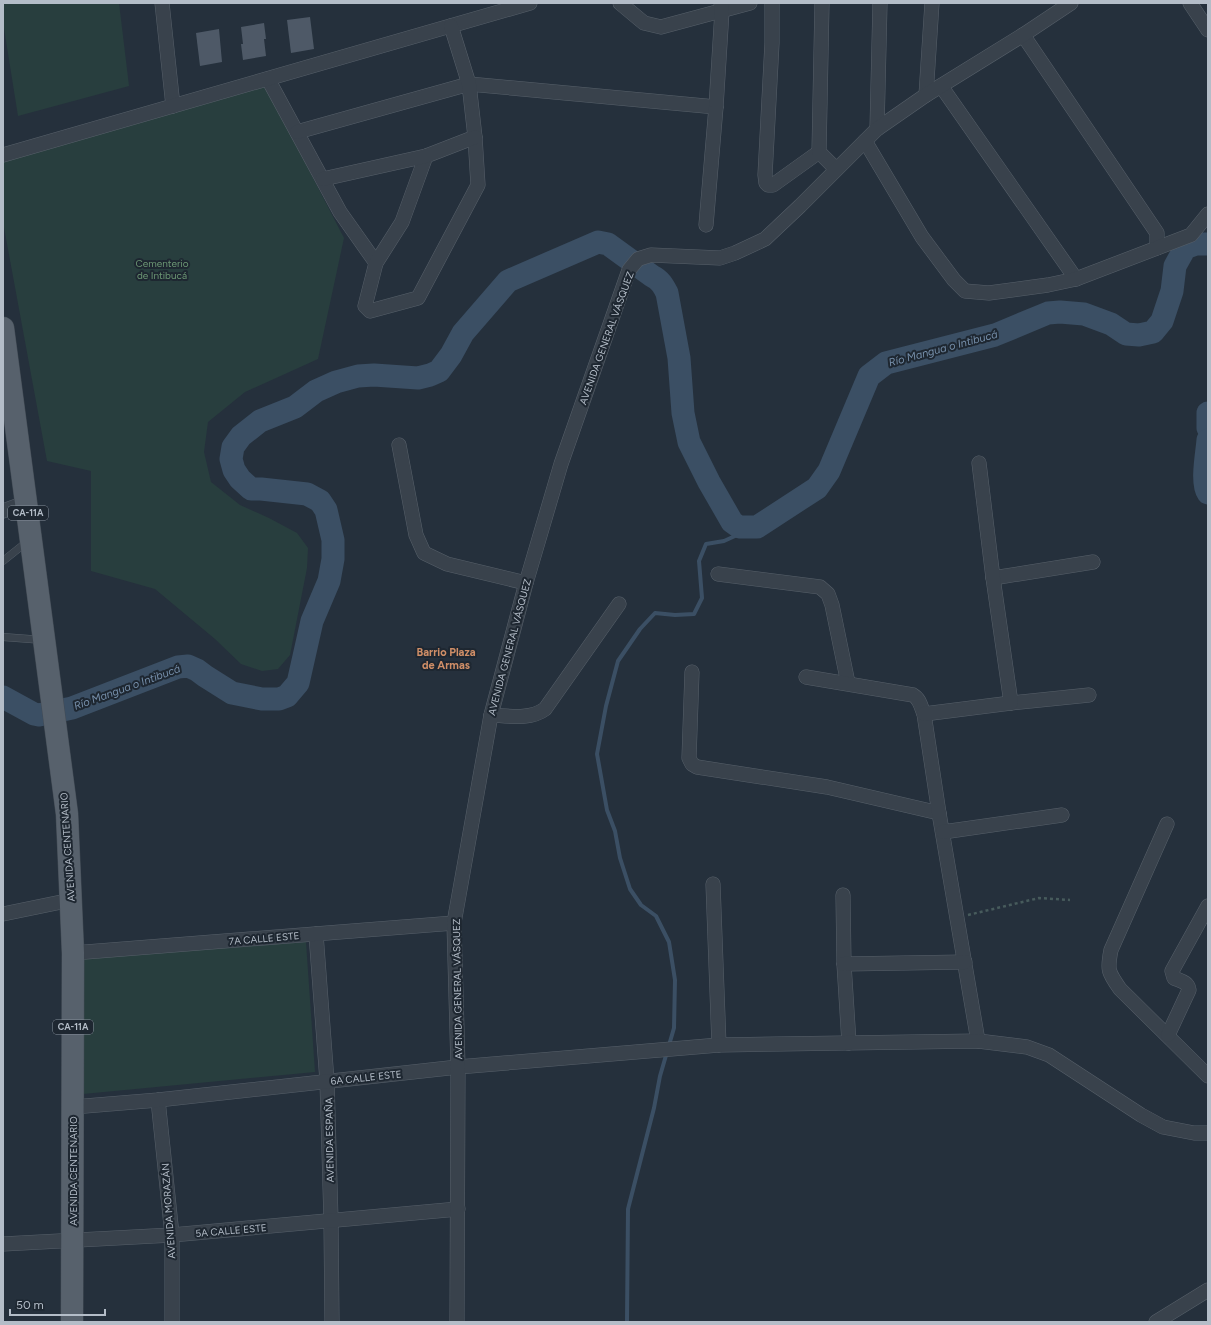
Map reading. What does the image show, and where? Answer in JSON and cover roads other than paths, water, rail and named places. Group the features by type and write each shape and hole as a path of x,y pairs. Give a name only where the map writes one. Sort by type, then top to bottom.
{"main road":[{"name":"AVENIDA CENTENARIO","path":"3,328 67,814 73,953 72,1322"}],"street":[{"path":"162,3 173,106"},
{"path":"3,155 530,3"},
{"path":"620,3 644,23 661,28 721,7 750,3"},
{"path":"772,3 772,43 765,175 766,183 768,185 773,185 819,152"},
{"path":"822,3 819,152 836,169"},
{"path":"877,130 880,3"},
{"path":"926,95 932,3"},
{"name":"AVENIDA GENERAL VÁSQUEZ","path":"457,1322 458,1067 454,923 491,715 526,584 561,464 629,270 638,259 651,255 720,258 735,253 765,239 877,130 926,95 1072,3"},
{"path":"1190,3 1208,30"},
{"path":"706,225 716,107 721,7"},
{"path":"426,156 402,222 376,263 365,306 370,311 418,298 478,185 475,136 469,84 450,26"},
{"path":"1023,35 1157,233 1157,248"},
{"path":"268,79 340,212 376,263"},
{"path":"297,132 469,84 716,107"},
{"path":"941,86 1076,279"},
{"path":"323,179 426,156 475,136"},
{"path":"865,141 922,237 954,280 965,291 989,293 1048,285 1076,279 1191,235 1208,214"},
{"path":"399,445 416,535 424,553 447,564 526,584"},
{"path":"979,463 1010,703"},
{"path":"3,511 27,502"},
{"path":"993,578 1093,562"},
{"path":"718,574 820,587 828,594 832,605 848,683"},
{"path":"491,715 527,716 538,714 545,709 619,604"},
{"path":"692,672 689,758 692,764 827,787 939,813"},
{"path":"806,677 913,695 917,697 919,701 924,714 939,813 978,1041"},
{"path":"924,714 1089,695"},
{"path":"943,832 1062,815"},
{"path":"1167,824 1111,950 1108,964 1110,975 1120,988 1208,1076"},
{"path":"713,884 719,1045"},
{"path":"844,894 844,964 849,1043"},
{"path":"3,914 71,900"},
{"path":"1168,1035 1189,990 1189,986 1186,983 1174,978 1172,971 1208,906"},
{"name":"7A CALLE ESTE","path":"73,953 454,923"},
{"name":"AVENIDA ESPAÑA","path":"316,934 327,1081 332,1322"},
{"path":"844,964 965,962"},
{"name":"6A CALLE ESTE","path":"73,1108 458,1067 677,1048 719,1045 978,1041 1028,1047 1049,1055 1141,1115 1163,1127 1194,1133 1208,1133"},
{"name":"AVENIDA MORAZÁN","path":"158,1100 172,1236 172,1322"},
{"name":"5A CALLE ESTE","path":"3,1244 172,1236 458,1209"},
{"path":"1156,1322 1208,1290"}],"lane":[{"path":"3,561 31,539"},
{"path":"3,637 45,640"}],"waterway":[{"name":"Río Mangua o Intibucá","path":"3,697 34,714 39,715 72,708 178,667 188,666 197,670 232,693 262,699 279,699 287,696 298,683 312,621 329,581 333,559 333,540 326,510 320,501 307,494 251,489 240,479 234,470 231,459 233,447 241,436 260,421 295,407 316,391 336,382 358,376 374,375 418,378 439,371 451,355 463,333 508,281 598,242 608,244 657,279 663,285 667,293 679,358 683,413 689,442 709,482 732,522 739,527 757,527 817,488 829,471 869,376 886,363 995,335 1048,313 1060,312 1084,314 1111,324 1126,334 1139,335 1153,332 1162,321 1172,291 1175,266 1185,248 1196,244 1208,244"},
{"name":"Río Mangua o Intibucá","path":"1208,413 1208,428"},
{"name":"Río Mangua o Intibucá","path":"1208,440 1205,475 1208,493"},
{"path":"627,1322 628,1209 654,1108 660,1076 674,1028 675,980 669,942 656,916 641,905 630,889 620,858 615,831 607,810 597,754 606,706 618,661 640,629 655,613 675,615 694,614 702,598 699,561 706,544 724,541 735,536 739,527"}],"district":[{"name":"Barrio Plaza de Armas","path":"446,658"}],"park label":[{"name":"Cementerio de Intibucá","path":"162,268"}]}
